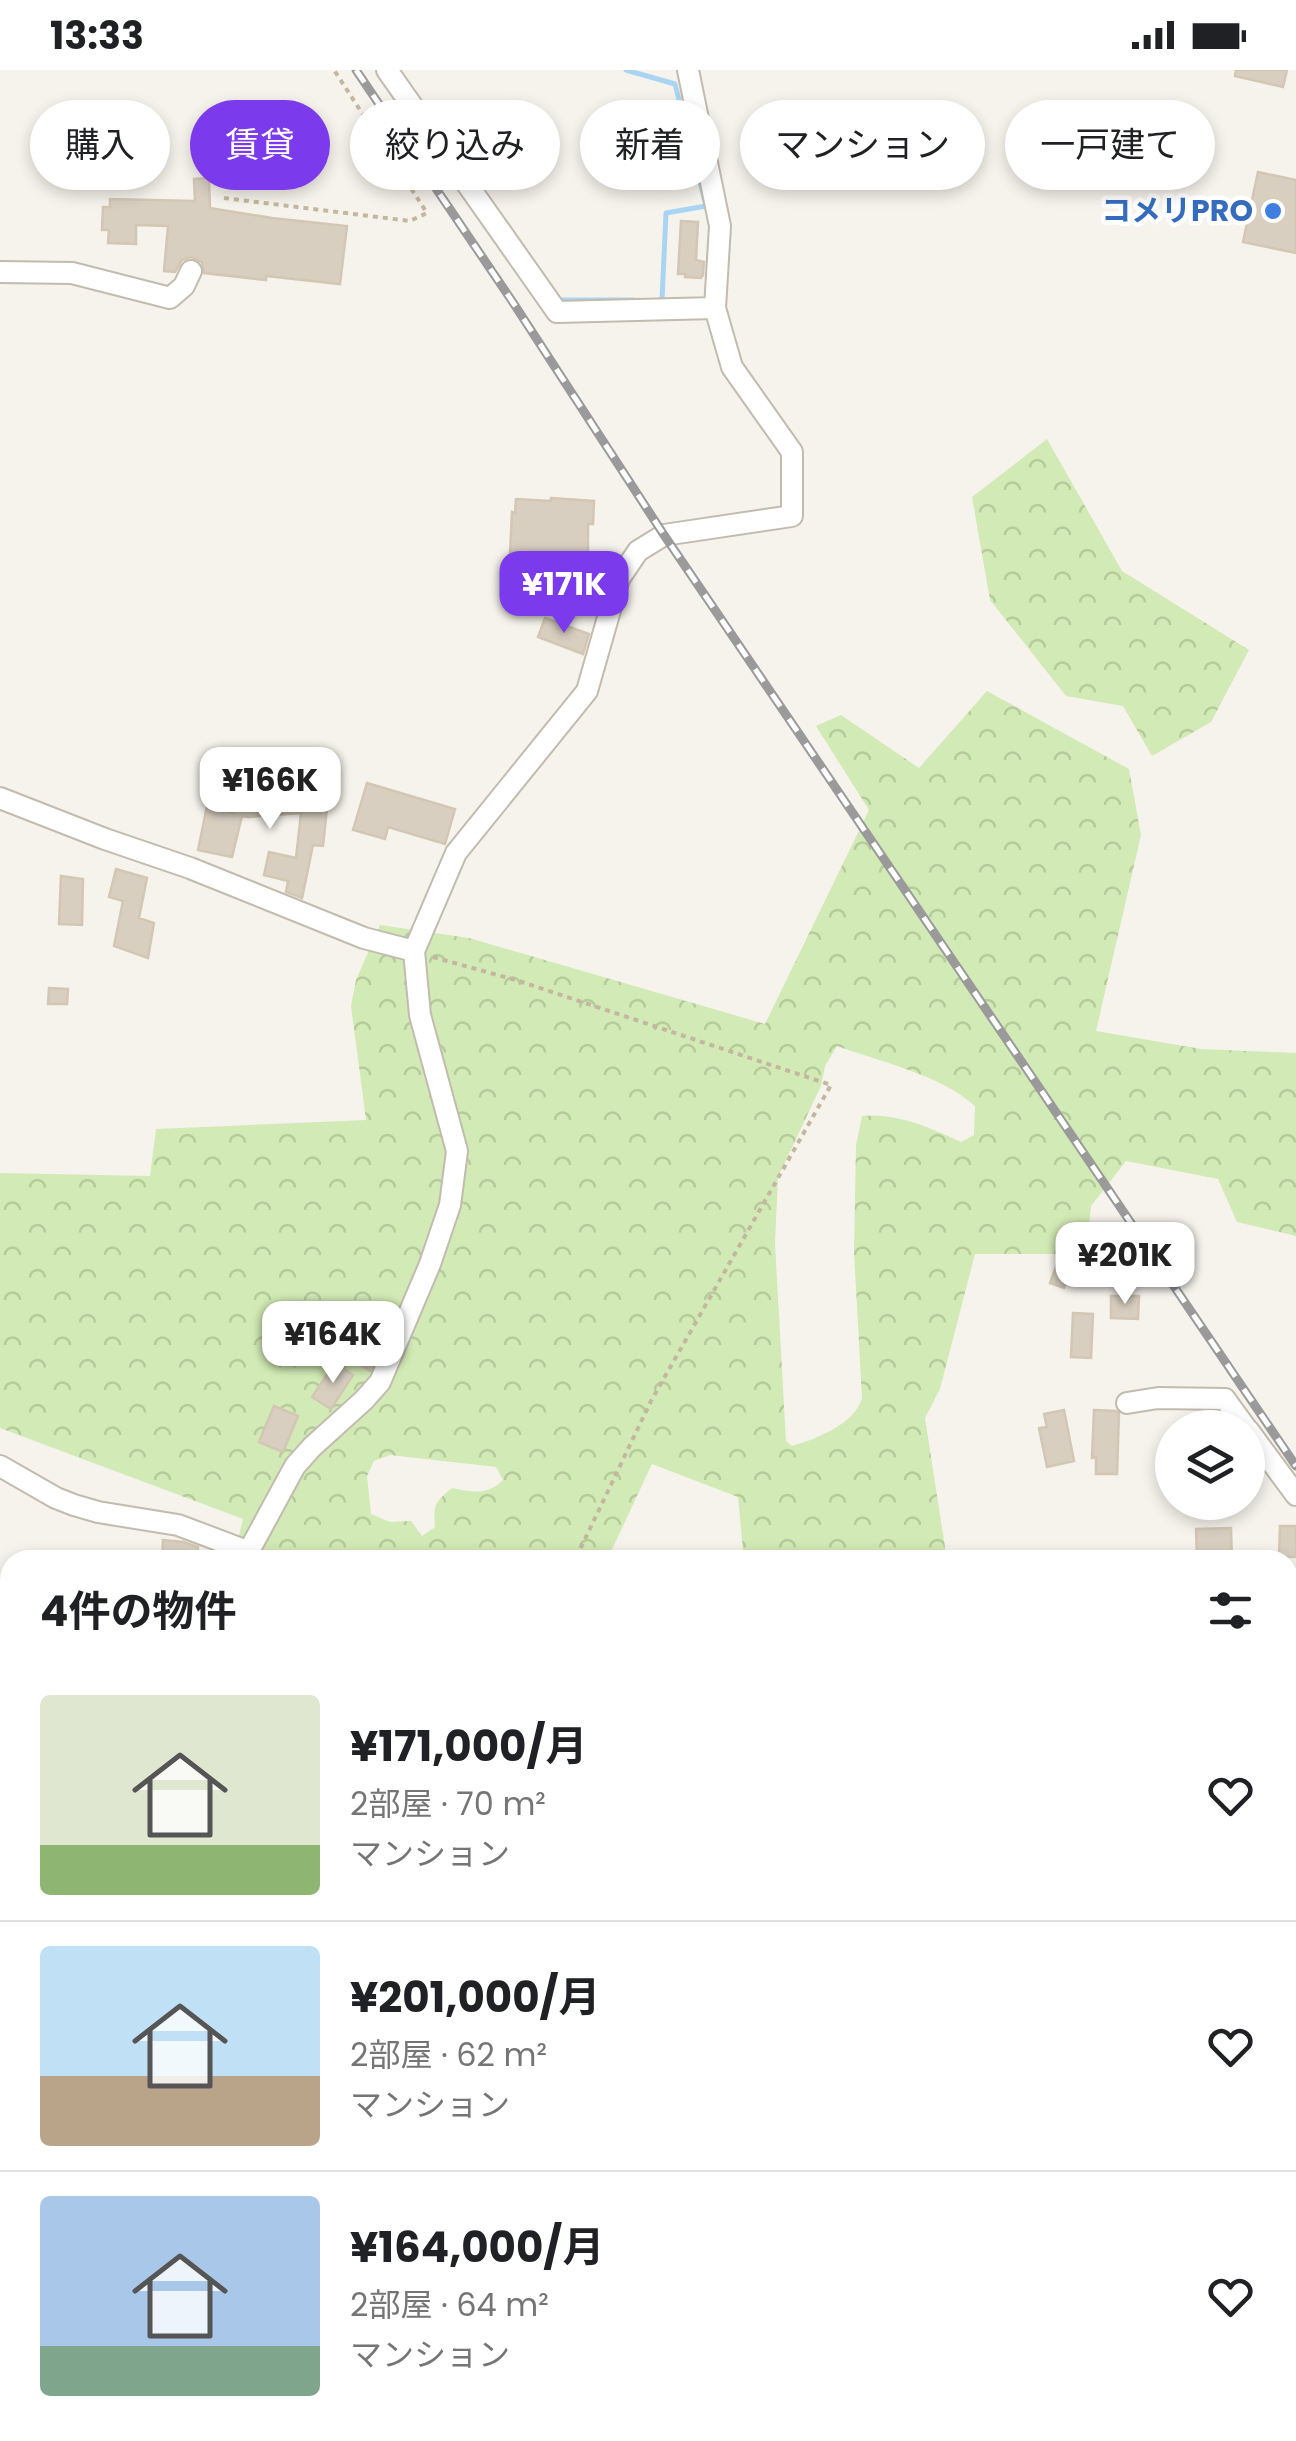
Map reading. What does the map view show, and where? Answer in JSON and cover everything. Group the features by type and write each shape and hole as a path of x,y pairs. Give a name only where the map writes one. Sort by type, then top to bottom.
{"street":[{"path":"387,70 557,312 716,308"},
{"path":"249,1550 294,1466 380,1382 450,1205 457,1151 420,1014 414,951 456,854 588,691 619,578 638,551 664,535 792,516 792,452 732,368 716,308 720,226 688,70"},
{"path":"0,272 72,273 170,298 184,286 191,272"},
{"path":"0,798 364,938 414,951"},
{"path":"1127,1403 1158,1398 1225,1400 1233,1410"},
{"path":"1265,1453 1296,1494"},
{"path":"0,1466 74,1505 178,1526 232,1550"}],"path":[{"path":"224,198 410,221 427,213 334,70"},
{"path":"414,951 518,981 830,1085 651,1401 580,1550"}],"green space":[{"path":"1047,439 1122,571 1249,650 1211,722 1152,756 1123,706 1066,696 990,600 972,497"},
{"path":"987,691 1129,769 1141,835 1096,1031 1201,1049 1296,1053 1296,1236 1237,1222 1218,1179 1126,1161 1091,1206 1086,1254 975,1254 940,1389 925,1418 945,1550 743,1550 738,1497 652,1464 612,1550 235,1550 243,1519 0,1428 0,1173 150,1176 156,1129 366,1120 351,1006 356,980 380,925 469,938 765,1024 869,810 816,726 841,715 919,768","holes":["837,1046 910,1070 975,1106 974,1135 961,1142 900,1119 862,1116 856,1145 854,1252 862,1398 843,1423 792,1446 786,1441 775,1243 778,1177","390,1455 496,1467 503,1480 497,1485 485,1491 452,1488 442,1497 436,1504 435,1527 422,1536 411,1521 390,1522 371,1514 367,1476 374,1461"]}],"building":[{"path":"1236,70 1287,70 1283,87 1235,76"},
{"name":"コメリPRO","path":"1258,172 1296,180 1296,253 1243,242"},
{"path":"194,190 209,190 210,208 347,226 340,284 204,273 202,262 191,257 182,260 175,272 164,271 168,226 136,225 136,244 108,243 109,230 102,230 103,207 110,207 110,199 195,201"},
{"path":"681,221 698,222 696,260 704,262 701,278 678,274"},
{"path":"516,499 594,501 593,524 588,524 588,559 510,554"},
{"path":"545,618 589,634 583,654 538,637"},
{"path":"367,783 455,809 445,844 388,827 385,839 353,830"},
{"path":"288,791 289,795 328,799 323,846 313,845 302,898 286,892 288,881 264,875 269,852 296,858 301,813 242,816 232,857 198,850 207,806 233,813 237,792 259,799 259,792"},
{"path":"116,869 147,878 139,918 154,923 148,958 114,946 123,901 109,897"},
{"path":"61,876 83,879 82,925 59,924"},
{"path":"49,988 68,989 67,1004 48,1004"},
{"path":"1060,1256 1074,1261 1064,1288 1050,1283"},
{"path":"1111,1296 1139,1296 1138,1319 1111,1318"},
{"path":"1073,1313 1093,1314 1091,1358 1071,1357"},
{"path":"361,1348 376,1355 370,1371 354,1361"},
{"path":"335,1363 353,1375 331,1409 312,1397"},
{"path":"274,1406 298,1416 283,1452 259,1442"},
{"path":"1064,1410 1074,1461 1047,1467 1039,1428 1047,1427 1044,1414"},
{"path":"1094,1410 1119,1413 1117,1474 1096,1474 1096,1457 1092,1458"},
{"path":"1280,1526 1296,1526 1296,1550 1279,1550"},
{"path":"1231,1528 1232,1550 1197,1550 1196,1529"},
{"path":"163,1540 198,1547 198,1550 162,1550"}],"waterway":[{"path":"626,70 675,84 706,206 666,213 660,300"},
{"path":"556,300 634,300"}],"railway":[{"path":"356,70 664,535 1296,1466"}],"place":[{"name":"コメリPRO","path":"1273,211"}]}
